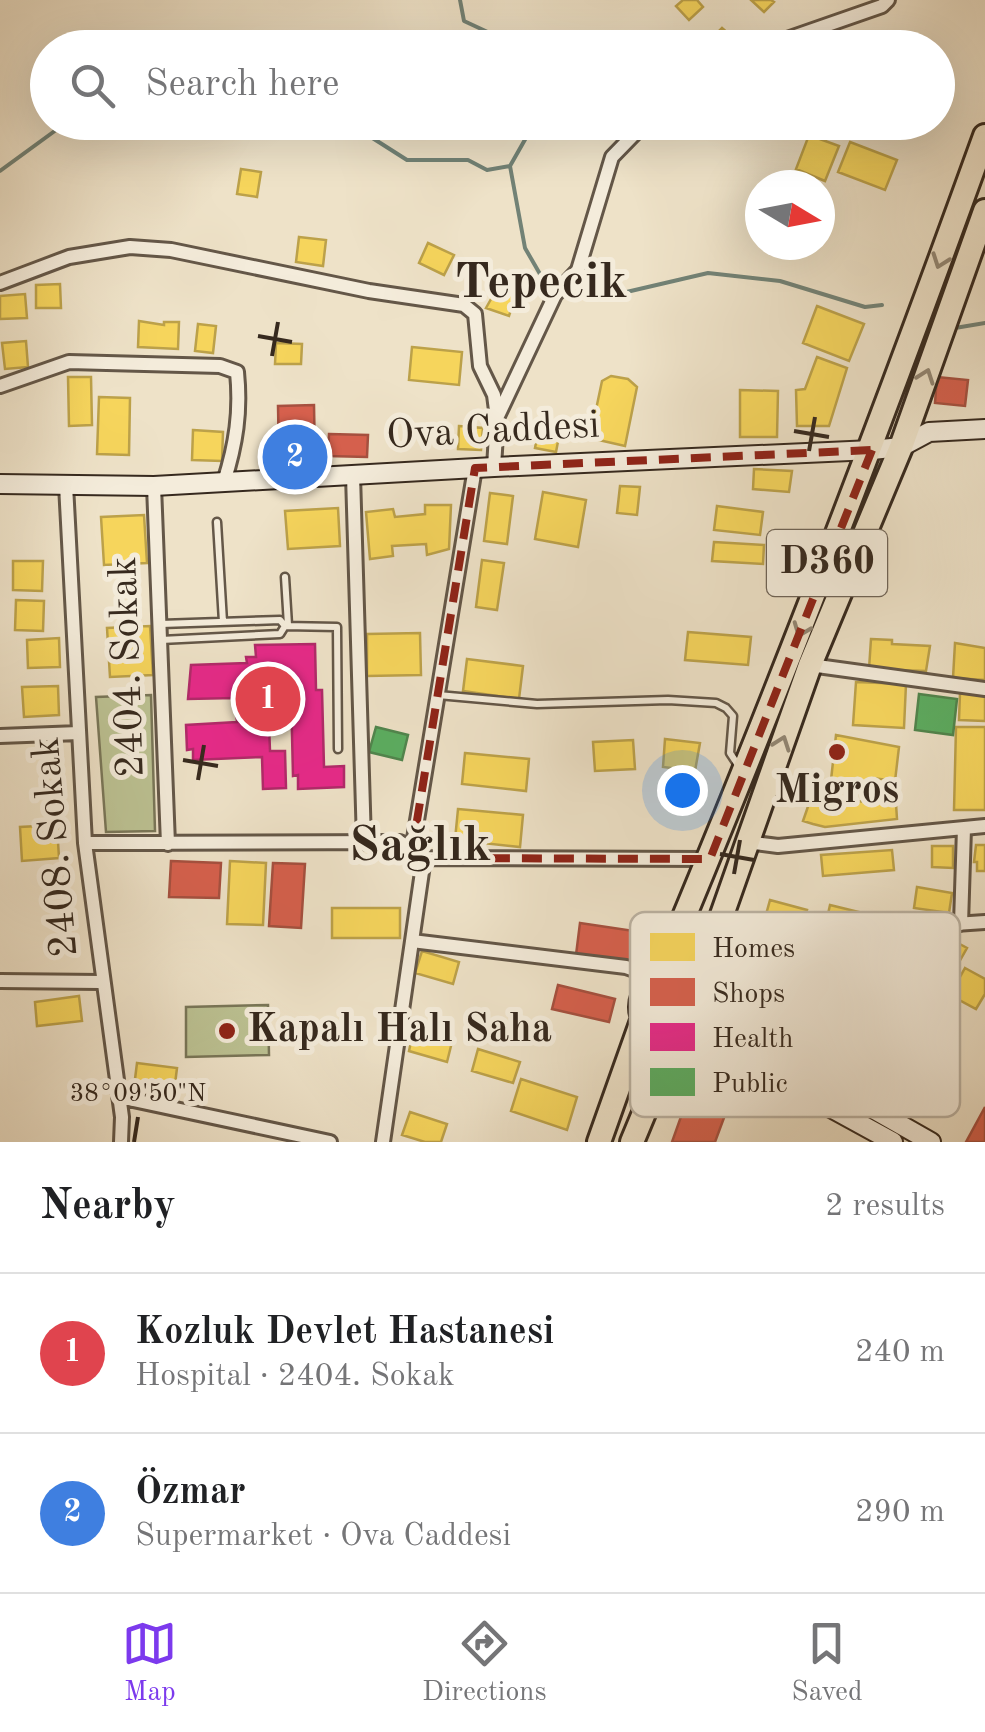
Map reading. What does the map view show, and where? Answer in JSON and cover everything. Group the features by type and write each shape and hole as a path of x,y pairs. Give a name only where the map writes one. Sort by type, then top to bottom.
{"highway":[{"name":"D360","path":"687,912 872,450 985,136"},
{"name":"D360","path":"722,912 810,665 901,447 985,211"},
{"path":"599,1142 630,1055"},
{"name":"D360","path":"632,1142 643,1117"}],"street":[{"path":"813,30 882,6 888,0"},
{"path":"383,1142 412,941 418,855 438,695 484,467 497,418 554,294 578,270 612,158 629,140"},
{"path":"0,283 70,256 130,247 171,250 464,306 475,314 480,366 494,395 497,418"},
{"path":"0,386 70,362 220,366 236,372 240,406 237,439 224,482"},
{"name":"Ova Caddesi","path":"0,484 154,486 872,450 901,447 929,432 985,428"},
{"path":"353,475 364,842"},
{"name":"2408. Sokak","path":"66,485 85,844 119,1097 121,1142"},
{"name":"2404. Sokak","path":"154,486 168,844"},
{"path":"810,665 985,689"},
{"path":"0,736 79,733"},
{"path":"746,842 778,846 985,826"},
{"path":"964,828 976,925"},
{"path":"85,844 400,842 418,855 710,859"},
{"path":"412,941 630,968"},
{"path":"0,981 101,982"},
{"path":"119,1097 330,1142"},
{"path":"852,1117 893,1142"},
{"path":"886,1117 930,1142"}],"lane":[{"path":"217,522 224,622"},
{"path":"160,640 280,634 287,626 286,577"},
{"path":"159,624 280,620 287,626 337,627 338,749"},
{"path":"438,695 537,704 668,700 716,704 733,716 731,758 746,770"}],"highlighted area":[{"path":"872,450 710,859 424,858 412,851 475,468"}],"green space":[{"path":"151,695 155,831 106,832 96,697"},
{"name":"Kapalı Halı Saha","path":"268,1005 269,1055 186,1057 186,1007"}],"building: Homes":[{"path":"683,0 697,0 703,7 689,20 676,6"},
{"path":"751,0 771,0 774,2 764,12"},
{"path":"807,140 839,146 829,170 798,170"},
{"path":"850,142 897,160 885,190 838,172"},
{"path":"241,169 261,172 257,197 237,194"},
{"path":"299,237 326,240 323,266 296,262"},
{"path":"428,243 454,255 444,275 419,263"},
{"path":"500,283 518,289 509,316 486,308"},
{"path":"60,284 61,308 36,308 36,285"},
{"path":"25,294 27,318 0,319 0,296"},
{"path":"817,306 864,324 849,361 803,343"},
{"path":"139,321 164,325 179,322 178,349 138,347"},
{"path":"198,324 216,326 213,353 195,351"},
{"path":"26,341 28,367 5,369 2,343"},
{"path":"276,343 302,344 301,364 275,364"},
{"path":"412,347 462,352 459,385 409,380"},
{"path":"817,357 847,368 829,426 797,426 796,390 805,389"},
{"path":"611,376 628,379 637,387 625,446 590,438 602,381"},
{"path":"68,377 91,377 92,425 69,426"},
{"path":"740,390 778,391 777,437 740,437"},
{"path":"99,397 130,398 129,455 97,454"},
{"path":"540,422 561,426 556,452 535,448"},
{"path":"459,426 483,428 481,450 458,449"},
{"path":"193,430 223,432 222,461 192,460"},
{"path":"754,469 792,471 789,492 753,489"},
{"path":"620,486 640,487 637,515 617,513"},
{"path":"543,492 586,500 578,547 535,539"},
{"path":"490,493 513,496 507,544 484,541"},
{"path":"425,505 451,505 449,549 427,555 426,544 392,546 393,556 370,559 366,512 393,509 395,517 425,514"},
{"path":"717,506 763,512 760,535 714,530"},
{"path":"338,508 340,546 288,549 285,511"},
{"path":"144,515 147,563 104,565 101,517"},
{"path":"714,542 764,545 763,564 712,561"},
{"path":"482,560 504,563 497,610 476,607"},
{"path":"13,561 43,561 42,591 13,590"},
{"path":"16,600 44,601 43,631 15,630"},
{"path":"150,626 153,675 110,677 107,628"},
{"path":"688,632 751,637 748,665 685,660"},
{"path":"420,633 421,675 367,676 367,634"},
{"path":"59,638 60,667 28,668 27,640"},
{"path":"871,639 930,646 926,671 869,669"},
{"path":"955,643 985,648 985,680 953,678"},
{"path":"467,659 523,666 519,699 463,691"},
{"path":"856,682 906,684 904,728 853,725"},
{"path":"58,686 59,715 24,717 22,687"},
{"path":"960,693 985,694 985,721 959,720"},
{"path":"956,727 985,727 985,810 954,810"},
{"path":"836,735 899,747 895,781 873,778 867,784 831,780"},
{"path":"665,739 700,743 695,771 663,767"},
{"path":"633,740 635,769 595,771 593,742"},
{"path":"465,753 529,759 526,791 462,784"},
{"path":"813,792 828,799 896,804 897,819 825,827 803,821"},
{"path":"458,809 523,815 520,847 455,840"},
{"path":"57,825 59,858 22,861 20,827"},
{"path":"976,845 985,845 985,871 977,871"},
{"path":"932,846 953,846 953,868 932,867"},
{"path":"892,850 894,870 823,876 821,855"},
{"path":"230,861 266,863 263,925 227,924"},
{"path":"917,887 952,893 949,912 914,908"},
{"path":"770,900 807,910 806,912 767,912"},
{"path":"830,905 859,912 828,912"},
{"path":"332,908 400,908 400,938 332,938"},
{"path":"422,951 459,962 453,984 415,973"},
{"path":"965,968 985,979 985,994 976,1009 960,1000 960,977"},
{"path":"79,996 82,1021 37,1026 35,1002"},
{"path":"413,1032 452,1042 447,1062 409,1051"},
{"path":"478,1049 520,1062 513,1083 472,1071"},
{"path":"137,1063 177,1068 174,1092 134,1087"},
{"path":"521,1079 577,1097 567,1130 511,1111"},
{"path":"410,1112 447,1124 441,1142 402,1135"}],"building: Shops":[{"path":"937,377 968,380 965,406 935,403"},
{"path":"314,405 315,459 279,460 278,406"},
{"path":"329,434 368,435 367,457 328,456"},
{"path":"171,861 221,863 219,898 169,897"},
{"path":"273,863 305,864 301,928 269,926"},
{"path":"580,923 630,930 630,962 576,955"},
{"path":"558,985 615,999 609,1022 552,1009"},
{"path":"985,1107 985,1142 966,1142"},
{"path":"681,1117 724,1117 715,1142 672,1142"}],"building: Health":[{"path":"315,644 316,690 322,690 324,767 344,766 344,787 298,789 298,775 293,776 291,692 286,692 286,698 272,698 273,724 269,724 270,751 285,751 286,788 263,789 262,757 193,760 193,749 187,750 186,725 237,722 235,698 188,699 191,665 247,663 246,657 256,657 255,645"}],"building: Public":[{"path":"919,694 957,699 953,735 915,730"},
{"path":"376,727 408,735 402,760 369,752"}],"waterway":[{"path":"460,0 464,21 483,30"},
{"path":"0,171 42,140"},
{"path":"376,140 407,160 468,160 487,170 510,166"},
{"path":"525,140 510,166 525,248 540,274 560,281"},
{"path":"569,284 605,297 708,273 780,281 865,307 882,305"},
{"path":"955,328 985,323"}],"place":[{"name":"Özmar","path":"295,457"},
{"name":"Kozluk Devlet Hastanesi","path":"268,699"},
{"name":"Migros","path":"837,752"},
{"name":"Kapalı Halı Saha","path":"227,1031"}],"district":[{"name":"Tepecik","path":"541,284"},
{"name":"Sağlık","path":"420,847"}]}
